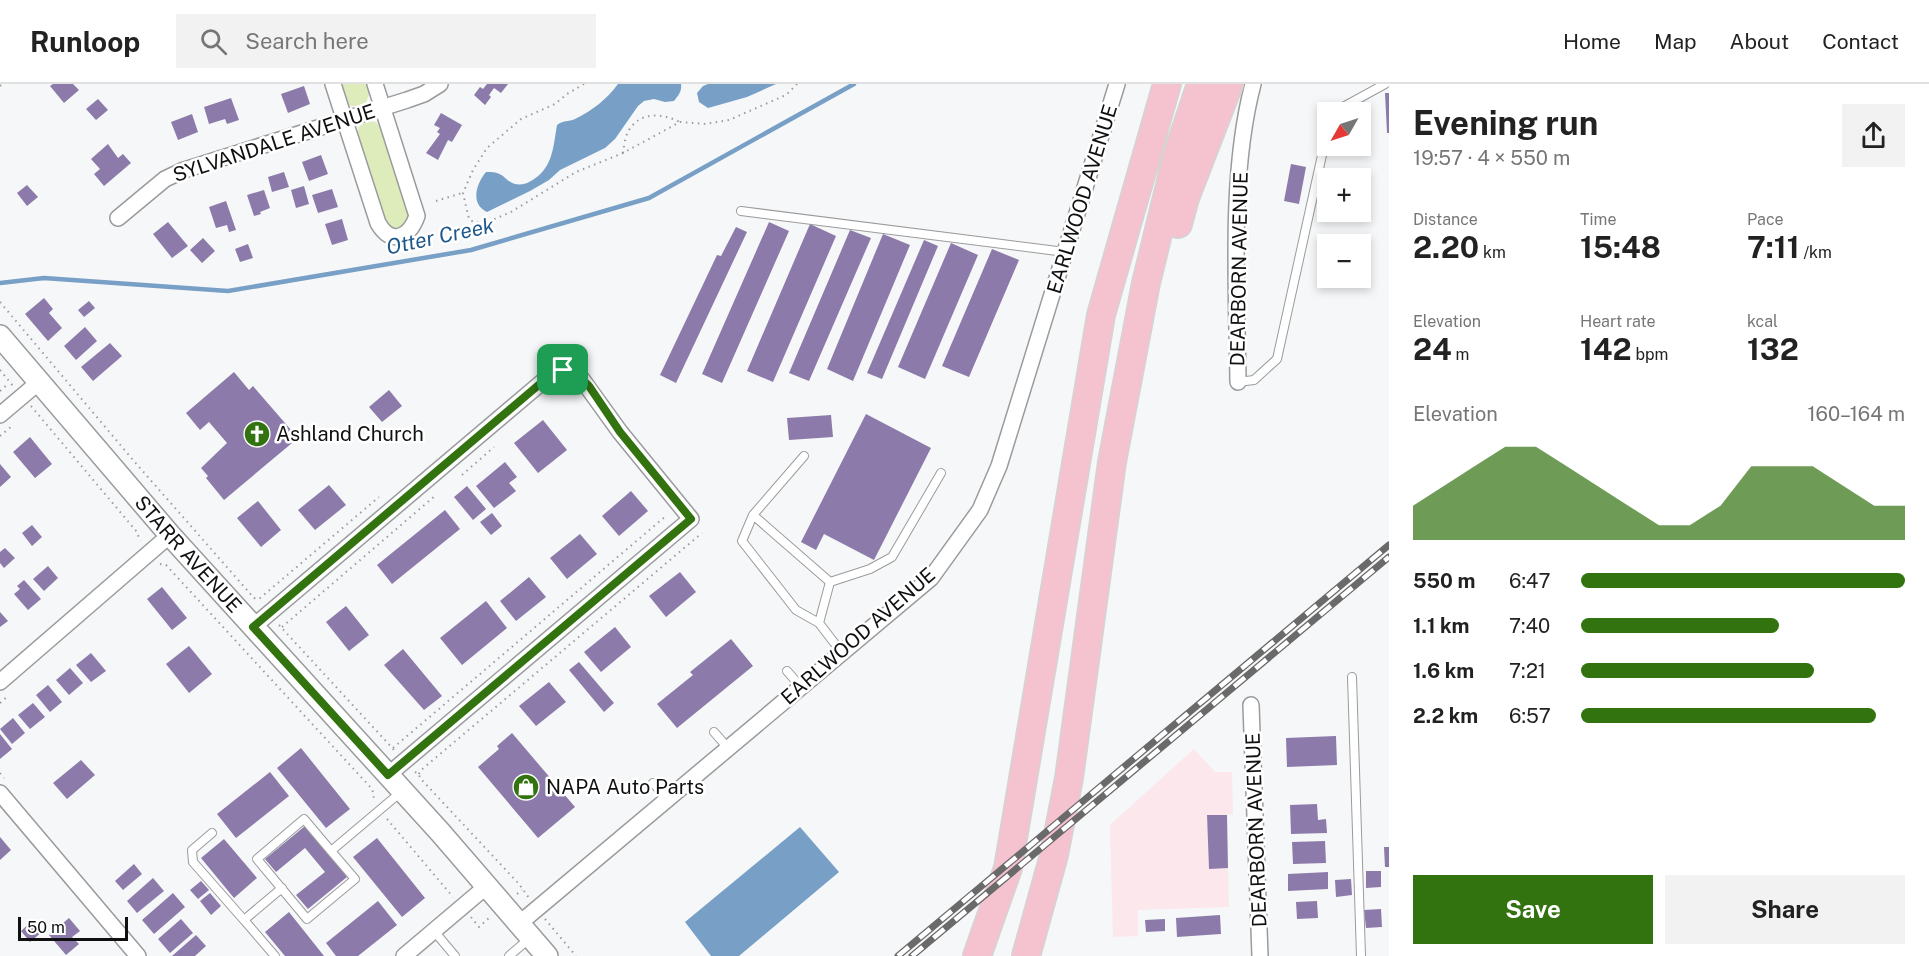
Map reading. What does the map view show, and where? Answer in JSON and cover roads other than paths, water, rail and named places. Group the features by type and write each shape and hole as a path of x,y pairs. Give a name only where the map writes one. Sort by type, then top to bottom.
{"highway":[{"path":"977,956 1008,868 1101,315 1167,84"},
{"path":"1026,956 1054,855 1069,778 1112,462 1146,283 1177,156 1201,84"},
{"path":"1112,462 1147,347 1185,198 1229,84"}],"main road":[{"name":"STARR AVENUE","path":"0,336 170,536 261,621 388,775 488,885 547,956"}],"street":[{"path":"333,84 378,223 382,231 390,237 399,237 407,233 414,225 417,216 375,84"},
{"name":"SYLVANDALE AVENUE","path":"118,218 174,174 416,97 440,84"},
{"name":"EARLWOOD AVENUE","path":"526,930 537,909 931,578 980,510 999,466 1117,84"},
{"name":"DEARBORN AVENUE","path":"1238,382 1237,229 1240,163 1253,84"},
{"path":"261,621 554,372 563,370 581,378 589,386 620,432 691,519 388,775"},
{"path":"0,415 39,382"},
{"path":"0,682 170,536"},
{"name":"DEARBORN AVENUE","path":"1251,705 1260,956"},
{"path":"0,793 138,956"},
{"path":"404,956 488,885"}],"lane":[{"path":"1352,102 1385,84"},
{"path":"1238,382 1254,380 1277,359 1322,156"},
{"path":"741,211 1065,252"},
{"path":"804,456 753,515 742,540 796,610 819,623 842,653"},
{"path":"830,582 870,569 892,557 941,473"},
{"path":"753,515 830,582"},
{"path":"819,623 830,582"},
{"path":"787,671 801,687"},
{"path":"1352,677 1362,956"},
{"path":"714,732 728,748"},
{"path":"654,783 668,799"},
{"path":"331,851 403,791"},
{"path":"304,819 331,851 355,879 307,919 257,859 304,819"},
{"path":"212,833 192,850 193,862 275,956"},
{"path":"244,920 282,888"},
{"path":"509,956 526,930"},
{"path":"434,931 455,956"}],"water":[{"path":"618,84 681,84 681,86 680,93 674,101 665,102 654,99 644,101 615,139 605,148 560,170 549,180 530,191 487,212 478,204 477,188 486,172 497,173 517,184 526,183 537,177 551,158 557,125 575,119 593,108"},
{"path":"708,84 776,84 747,97 708,108 699,102 697,93"},
{"path":"800,827 839,872 739,956 711,956 685,922"}],"waterway":[{"name":"Otter Creek","path":"0,283 44,278 228,291 471,250 649,198 854,84"}],"railway":[{"path":"898,956 1389,545"},
{"path":"912,956 1389,557"}],"place":[{"name":"Ashland Church","path":"257,434"},
{"name":"NAPA Auto Parts","path":"526,787"}]}
